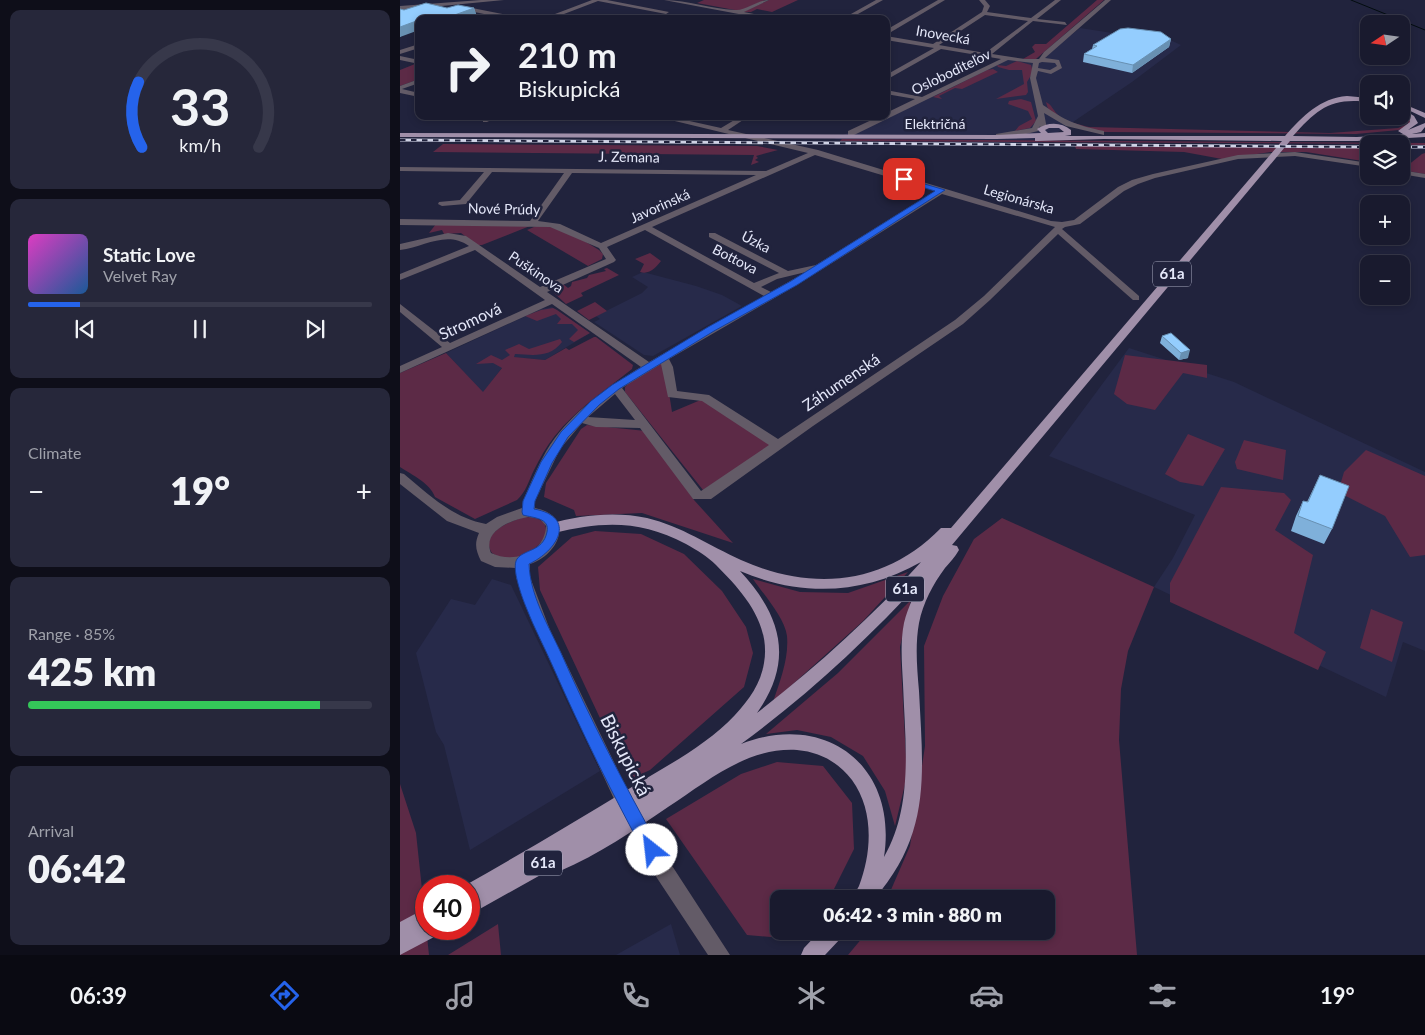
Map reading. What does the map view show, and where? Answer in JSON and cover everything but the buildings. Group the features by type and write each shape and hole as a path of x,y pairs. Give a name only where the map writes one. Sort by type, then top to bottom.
{"main road":[{"name":"61a","path":"666,787 723,747 800,688 868,627 902,593 951,538 1299,126 1313,106 1321,100 1342,96 1360,98"},
{"name":"61a","path":"1299,126 1323,104 1338,100 1360,99"},
{"path":"1410,110 1425,117"},
{"path":"1391,135 1424,130 1410,112"},
{"path":"1387,135 1408,129 1414,123 1410,115"},
{"path":"1044,131 1056,126 1067,132 1102,135 1277,139 1360,137"},
{"path":"1044,131 1057,136 1067,132"},
{"name":"Električná","path":"400,135 709,132 750,136 996,137 1020,136 1044,131"},
{"path":"996,137 1022,139 1102,135"},
{"path":"1410,139 1425,140"},
{"name":"61a","path":"868,890 893,858 904,832 912,795 915,777 915,745 909,662 910,637 913,616 928,581 1100,371 1134,320"},
{"name":"61a","path":"554,528 585,521 610,519 646,523 682,535 715,554 781,580 805,584 855,582 876,576 912,561 941,538 1000,470 1044,428"},
{"name":"61a","path":"666,787 740,721 764,689 770,672 773,656 768,623 754,596 715,554"},
{"name":"61a","path":"666,787 754,746 770,742 794,741 815,744 833,752 849,764 863,779 873,799 878,823 877,852 866,890"},
{"path":"480,899 492,890 594,833 666,787"},
{"path":"480,892 492,890"},
{"path":"400,933 415,924"},
{"path":"400,946 415,937"},
{"path":"811,955 825,940"}],"street":[{"path":"418,0 450,4 500,15"},
{"path":"450,4 501,0"},
{"path":"563,15 558,14 597,0 666,12"},
{"path":"666,0 755,15"},
{"path":"658,15 695,0"},
{"path":"739,12 766,0"},
{"path":"852,15 880,0"},
{"path":"890,31 942,0"},
{"path":"890,75 984,13 987,6 982,0"},
{"path":"986,55 1031,20 1039,10 1058,0"},
{"path":"1044,131 1041,106 1033,78 1037,64 1050,50 1108,0"},
{"path":"400,8 438,3"},
{"path":"984,13 1065,24"},
{"name":"Inovecká","path":"890,39 1024,61 1037,64 1046,72"},
{"path":"400,52 415,47"},
{"path":"1033,78 1046,72 1055,71 1060,67 1060,63 1050,58 1050,50"},
{"path":"400,58 415,61"},
{"name":"Osloboditeľov","path":"890,115 1007,58"},
{"path":"1037,64 1053,60"},
{"path":"400,90 415,83"},
{"path":"400,90 415,94"},
{"path":"890,93 924,99"},
{"path":"1041,106 1059,122 1102,135"},
{"path":"1042,115 1056,126"},
{"path":"996,137 1035,129 1042,115"},
{"path":"485,122 489,120"},
{"name":"Legionárska","path":"670,120 709,132 722,130 815,152 1060,227 1136,298"},
{"path":"722,130 739,120"},
{"name":"Osloboditeľov","path":"851,133 879,120"},
{"path":"781,144 773,140 786,136"},
{"name":"Javorinská","path":"602,246 815,152"},
{"name":"Legionárska","path":"1060,227 1077,222 1121,189 1135,182 1153,176 1238,158 1270,154 1295,154 1360,164"},
{"path":"442,204 463,202 490,170"},
{"path":"533,223 570,170"},
{"name":"J. Zemana","path":"402,171 570,170 767,173"},
{"path":"1410,174 1425,176"},
{"path":"528,512 529,501 547,462 564,435 579,419 616,387 647,366 772,296 941,190"},
{"name":"Nové Prúdy","path":"400,222 533,223 558,225 593,244 602,246"},
{"name":"Záhumenská","path":"616,387 623,399 698,496 706,496 959,322 987,298 1060,227"},
{"name":"Bottova","path":"645,228 755,286 786,273 810,267 818,268"},
{"name":"Úzka","path":"712,235 786,273"},
{"name":"Puškinova","path":"400,247 417,246 436,239 456,236 540,291 647,366"},
{"path":"540,291 611,260 602,246"},
{"path":"400,277 475,247"},
{"path":"755,286 772,296"},
{"name":"Stromová","path":"400,370 553,300"},
{"path":"400,307 449,348"},
{"path":"663,357 668,367 672,394 705,398 778,445"},
{"path":"579,419 596,423 644,424"},
{"path":"400,477 446,514 471,528 489,530"},
{"path":"528,512 544,515 551,521 554,528 552,538 545,547 535,555 522,561 501,564 486,557 482,546 489,530 509,516 528,512"},
{"name":"Biskupická","path":"522,561 523,577 542,630 620,793 660,865 720,955"}],"shaded area":[{"path":"704,0 765,0 740,11 697,3"},
{"path":"769,0 798,0 772,12 757,9 751,12 743,12"},
{"path":"1097,0 1104,0 1036,59 1023,59 1035,52 1032,47 1035,44 1046,44"},
{"path":"1080,28 1168,39 1181,45 1132,82 1039,145 952,146 834,139 877,120 890,120 890,114 1003,59 1039,60"},
{"path":"1017,61 1031,65 1033,72 1027,82 1028,92 1026,95 996,99 1024,84 1022,70 1009,70 997,65 1006,66"},
{"path":"415,64 415,80 400,86 400,70"},
{"path":"993,69 998,72 962,89 955,88 939,96 942,99 933,97 987,70"},
{"path":"1021,99 1031,102 1036,121 1030,128 1015,131 1019,126 1032,119 1028,111 1008,104 1009,101"},
{"path":"1046,102 1064,119 1089,127 1330,133 1398,128 1408,125 1399,130 1356,134 1104,132 1078,128 1061,122 1049,110"},
{"path":"842,139 1360,144 840,141"},
{"path":"1410,143 1425,143 1425,145 1410,145"},
{"path":"443,144 757,146 778,150 756,156 758,158 755,160 759,162 751,165 754,155 433,152"},
{"path":"1075,146 1360,148 1360,161 1306,152 1271,152 1222,159 1184,152 1076,149"},
{"path":"1425,153 1425,174 1410,171 1410,164"},
{"path":"543,223 560,226 599,250 603,254 602,259 588,266 527,230"},
{"path":"436,224 535,224 482,245 477,245 461,233 444,234 442,230 429,233"},
{"path":"650,253 661,261 650,271 640,272 644,264 635,259"},
{"path":"607,268 619,275 581,293 583,296 566,304 554,293 563,284 568,288 572,282 606,271 604,269"},
{"path":"643,272 696,286 722,295 742,306 653,356 644,355 594,322 600,319 596,316 642,293 648,287 632,277"},
{"path":"595,302 607,311 589,320 577,311"},
{"path":"552,307 590,333 545,360 510,357 483,393 446,353 541,309"},
{"path":"553,308 590,333 574,342 569,339 578,330 572,324 557,324 561,319 556,314 537,321 525,316"},
{"path":"594,337 633,365 632,369 572,417 554,437 534,470 525,490 517,500 475,519 435,497 425,483 400,467 400,373 446,353 483,392 502,368 493,363 476,364 491,355 502,360 510,355 505,350 519,344 529,349 560,339 562,342 547,353 535,355 515,354 514,357 545,360 566,348 569,350"},
{"path":"1129,348 1234,382 1425,472 1425,651 1403,642 1386,697 1154,587 1173,558 1195,515 1049,456"},
{"path":"1125,355 1207,365 1207,378 1183,373 1155,410 1127,404 1114,394"},
{"path":"664,361 672,412 703,399 772,445 703,490 625,392 625,387 630,382"},
{"path":"587,425 646,431 694,500 733,543 642,513 576,516 574,510 544,497 546,483 581,429"},
{"path":"1188,434 1225,449 1203,486 1180,482 1165,474"},
{"path":"1244,440 1286,450 1283,480 1237,469 1235,462"},
{"path":"1366,450 1425,476 1425,555 1410,557 1385,516 1338,492 1344,472"},
{"path":"1221,487 1284,493 1291,500 1275,530 1313,555 1294,633 1326,652 1318,670 1170,602 1170,583"},
{"path":"525,517 539,520 545,526 545,535 539,544 530,552 518,558 505,558 492,553 489,546 493,534 505,525"},
{"path":"1002,518 1154,587 1128,651 1121,689 1119,740 1137,955 848,955 860,940 1055,940 1055,890 891,890 910,846 925,746 924,646 943,596 974,539"},
{"path":"595,531 641,534 684,554 722,591 746,627 753,653 744,687 650,770 629,780 540,590 538,567 572,537"},
{"path":"908,572 863,621 773,702 785,661 787,636 778,614 753,579 800,592 848,593"},
{"path":"492,579 511,585 600,771 470,850 444,745 436,732 416,653 451,599 475,605"},
{"path":"911,600 900,647 907,776 895,826 885,791 863,756 831,737 797,730 766,734 838,673"},
{"path":"1371,609 1403,622 1392,662 1360,648"},
{"path":"777,762 823,766 852,803 854,849 834,890 770,890 770,937 747,935 666,819 741,774"},
{"path":"400,784 416,833 420,875 415,875 415,940 427,940 429,955 400,955"},
{"path":"498,924 501,955 448,955 472,940 480,940 480,935"},
{"path":"671,924 680,955 616,955"}],"waterway":[{"path":"1351,0 1425,30"}],"railway":[{"path":"400,140 1360,147"},
{"path":"1410,147 1425,147"}],"route":[{"path":"652,850 620,793 580,713 533,607 523,577 522,561 541,552 552,538 554,528 551,521 544,515 528,512 529,501 547,462 564,435 595,403 616,387 711,329 794,283 941,190 904,179"}]}
